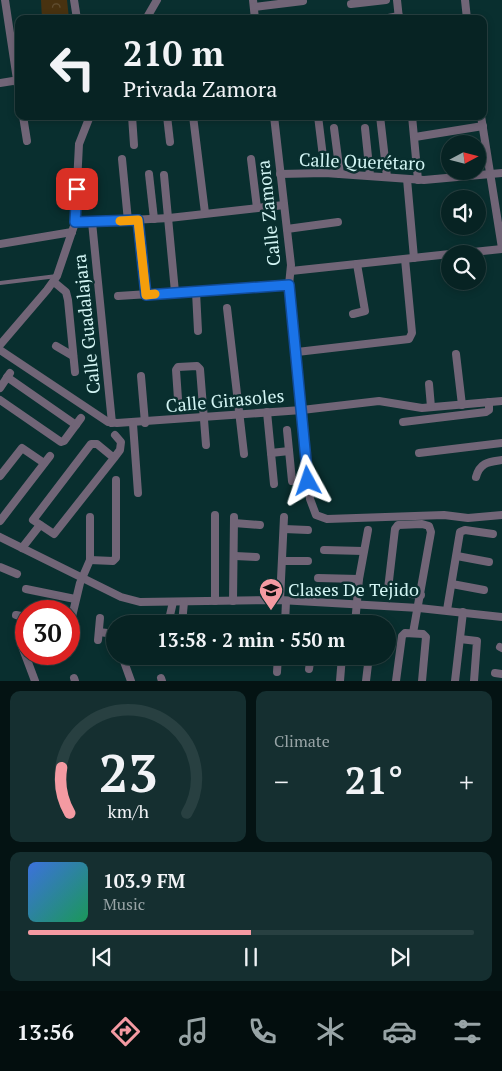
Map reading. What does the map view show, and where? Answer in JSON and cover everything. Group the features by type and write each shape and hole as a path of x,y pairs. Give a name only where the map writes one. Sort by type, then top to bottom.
{"street":[{"path":"74,0 76,15"},
{"path":"148,15 156,0"},
{"path":"351,4 386,0"},
{"path":"397,0 399,15"},
{"path":"465,0 467,15"},
{"path":"253,4 303,1"},
{"path":"4,2 15,63"},
{"path":"0,83 15,80"},
{"path":"24,120 27,140"},
{"path":"0,346 55,279 75,222 79,144 88,120"},
{"path":"132,120 134,145"},
{"path":"167,120 170,142"},
{"path":"193,120 205,213"},
{"name":"Calle Zamora","path":"274,120 291,271 289,285 310,499 316,515 327,519 444,515 468,518 502,515"},
{"path":"318,120 325,173"},
{"path":"380,120 387,177"},
{"path":"412,120 418,180"},
{"path":"482,120 502,248 486,250"},
{"path":"414,137 483,126"},
{"path":"334,128 340,174"},
{"path":"364,128 370,176"},
{"path":"122,159 128,221"},
{"path":"251,159 257,208"},
{"name":"Calle Querétaro","path":"280,174 325,173 418,180 502,173"},
{"path":"149,174 154,219"},
{"path":"164,175 175,292"},
{"path":"406,178 414,258"},
{"path":"75,222 169,218 284,205"},
{"path":"138,220 146,295"},
{"name":"Calle Guadalajara","path":"92,222 112,423"},
{"path":"287,229 338,222"},
{"path":"0,244 72,232"},
{"path":"291,271 441,255"},
{"path":"297,352 409,339 411,336 405,259"},
{"path":"353,314 364,311 356,264"},
{"path":"55,279 68,296 75,372"},
{"path":"118,296 289,285"},
{"path":"196,292 198,331"},
{"path":"227,308 244,454"},
{"path":"56,346 73,356"},
{"path":"0,350 112,423"},
{"path":"456,354 462,405"},
{"path":"178,400 176,370 178,367 197,366 200,369 202,416 206,445"},
{"path":"0,388 8,375 76,425"},
{"path":"141,376 145,423"},
{"path":"429,384 432,407"},
{"path":"0,400 61,442 64,441 80,418"},
{"name":"Calle Girasoles","path":"112,423 134,424 202,416 302,410 379,401 432,407 502,401"},
{"path":"404,422 486,412 489,410 489,402"},
{"path":"267,412 274,484"},
{"path":"134,424 138,493"},
{"path":"287,430 292,481"},
{"path":"114,458 97,444 92,444 33,517 33,520 54,534 114,458 121,446 121,442 115,435"},
{"path":"419,453 502,443"},
{"path":"0,476 22,448 44,463"},
{"path":"271,453 289,450"},
{"path":"0,521 3,512 50,456"},
{"path":"476,477 479,468 484,464 502,460"},
{"path":"90,560 113,560 116,558 116,480"},
{"path":"215,515 216,601"},
{"path":"26,589 75,599 90,560 90,517"},
{"path":"284,517 282,561 284,615"},
{"path":"233,601 234,520 260,525"},
{"path":"413,633 419,608 421,595 431,530 429,526 422,524 398,525 395,529 388,589 390,592 421,595"},
{"path":"22,548 40,525"},
{"path":"284,529 308,530"},
{"path":"355,615 363,551 368,530"},
{"path":"447,610 462,531 494,534"},
{"path":"0,537 131,600 173,602 283,601 356,604 447,610 502,617"},
{"path":"324,550 363,551"},
{"path":"235,556 256,557"},
{"path":"457,556 489,562"},
{"path":"282,561 308,561"},
{"path":"0,568 17,574"},
{"path":"318,578 359,579"},
{"path":"452,584 484,590"},
{"path":"170,615 173,602"},
{"path":"183,615 184,602"},
{"path":"455,681 462,612"},
{"path":"100,618 98,636 106,635"},
{"path":"396,681 402,636 405,633 426,637 422,681"},
{"path":"460,639 477,641 474,681"},
{"path":"29,665 35,681"},
{"path":"125,665 131,681"},
{"path":"277,665 277,672"},
{"path":"309,669 310,665"},
{"path":"340,681 341,665"},
{"path":"366,681 368,665"}],"lane":[{"path":"0,283 55,279"}],"green space":[{"path":"41,0 67,0 69,15 42,15"}],"slow traffic":[{"path":"120,221 138,220 146,295 155,294"}],"place":[{"name":"Clases De Tejido","path":"271,611"}],"route":[{"path":"77,189 75,222 138,220 146,295 289,285 308,481"}]}
